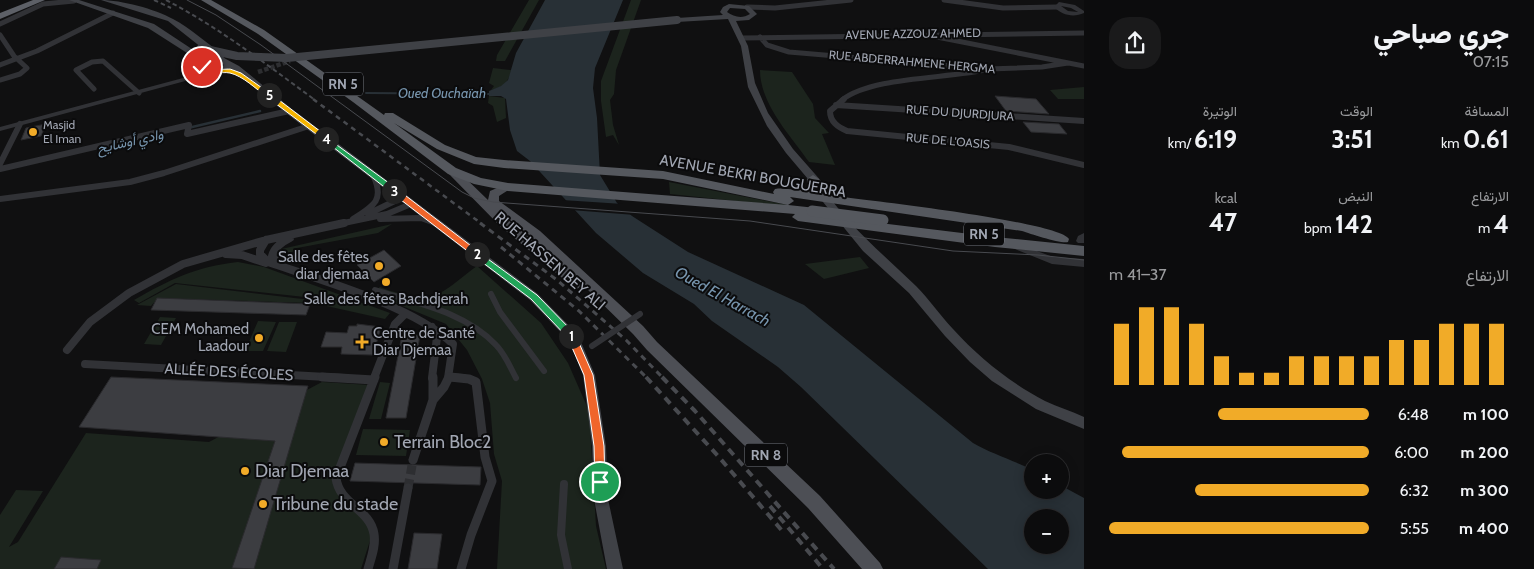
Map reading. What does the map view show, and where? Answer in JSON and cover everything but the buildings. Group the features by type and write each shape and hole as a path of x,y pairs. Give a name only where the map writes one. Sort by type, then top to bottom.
{"highway":[{"path":"0,14 27,0"},
{"path":"0,14 41,0"},
{"name":"RN 5","path":"205,0 261,32 452,171 478,181 508,187"},
{"name":"AVENUE BEKRI BOUGUERRA","path":"216,0 242,13 385,113 441,147 474,160 504,164 662,175 811,208"},
{"path":"682,179 723,182 796,196 1022,227 1052,234 1063,239"},
{"path":"796,196 812,192 814,189 813,179"},
{"name":"AVENUE BEKRI BOUGUERRA","path":"508,187 811,208 1083,243"},
{"path":"671,199 1033,247 1083,243"},
{"path":"832,201 847,216 849,223"},
{"name":"RN 5","path":"881,216 1083,243"}],"main road":[{"path":"73,0 135,20 158,30 201,60 203,71"},
{"path":"90,0 154,19 186,41 200,48 237,56 287,58 677,20 752,17"},
{"path":"104,0 149,12 170,20 225,62 236,68 534,297 574,338 589,375 599,446 601,498 615,569"},
{"path":"677,20 722,7 741,4 753,11 752,17 743,25 741,36"},
{"path":"722,7 724,13 731,17 741,36 747,56 751,85 764,113 795,157 832,201"},
{"path":"203,71 210,62 225,62"},
{"path":"217,72 225,62"},
{"path":"203,71 234,72 247,78"},
{"name":"RUE HASSEN BEY ALI","path":"452,171 517,235 637,337 652,346"},
{"name":"RUE HASSEN BEY ALI","path":"508,187 494,194 493,202 544,241 642,334 652,346 814,502 874,569"},
{"path":"849,223 870,252 913,290 949,333 974,358 997,376 1041,405 1084,423"}],"street":[{"path":"0,24 43,4 73,0"},
{"path":"741,4 775,8 850,0"},
{"path":"944,0 1002,8 1038,9 1069,13 1083,11"},
{"path":"1068,0 1083,11"},
{"path":"1038,9 1058,4 1075,6"},
{"path":"1058,4 1069,13"},
{"path":"752,17 775,8"},
{"path":"0,65 17,59 112,14"},
{"name":"AVENUE AZZOUZ AHMED","path":"741,36 1084,32"},
{"path":"920,34 1084,66"},
{"path":"0,35 27,70 0,80"},
{"name":"RUE ABDERRAHMENE HERGMA","path":"760,37 767,45 789,52 989,69 1042,67 1068,62"},
{"path":"94,90 76,70 92,62 103,61 139,93"},
{"path":"836,105 860,92 885,83 974,74 989,69"},
{"path":"0,130 139,93 203,71"},
{"name":"RUE DU DJURDJURA","path":"836,105 1084,121"},
{"name":"RUE DE L'OASIS","path":"836,105 830,111 830,117 837,126 847,132 1009,147 1084,165"},
{"path":"0,169 189,125 187,134 290,111"},
{"path":"0,164 20,124"},
{"path":"0,199 130,182 164,174 310,126"},
{"path":"348,222 371,208 378,198 379,187 372,174"},
{"path":"348,222 407,201"},
{"path":"67,350 90,322 129,293 183,264 266,240 387,214 407,201"},
{"path":"348,222 421,218 438,224"},
{"path":"285,268 275,261 272,252 276,246 298,234"},
{"path":"266,240 260,250 262,258 405,314 443,333 453,344 449,378 433,400"},
{"path":"1002,242 1052,260 1084,262"},
{"path":"220,253 242,255 285,268"},
{"path":"375,290 439,309 479,331 497,346 516,378"},
{"path":"491,294 500,312 544,371"},
{"path":"368,569 374,541 372,528 366,516 341,496 335,483 355,424 395,324 405,314"},
{"path":"592,346 640,314"},
{"path":"413,460 433,400 432,382 437,337 432,327"},
{"name":"ALLÉE DES ÉCOLES","path":"85,364 374,380"},
{"path":"449,378 469,379 476,382 480,402 485,464 492,481 471,534 461,569"},
{"path":"564,484 561,534 568,569"},
{"path":"393,569 408,488"}],"shaded area":[{"path":"529,0 539,0 505,61 496,61 497,55"},
{"path":"631,0 641,0 616,70 614,94 610,100 613,125 619,145 613,135 606,137 601,101 601,81"},
{"path":"493,68 511,70 509,78 505,83 491,90 494,86 489,83"},
{"path":"760,70 792,72 813,104 815,118 829,133 822,134 835,165 809,162 770,107 761,83"},
{"path":"1084,87 1084,99 1058,99 1050,90"},
{"path":"489,96 505,98 506,118 497,122 493,106 488,103"},
{"path":"669,182 803,208 670,194"},
{"path":"392,224 378,233 297,248 286,261 276,254 277,250"},
{"path":"860,257 869,268 824,279 805,264"},
{"path":"238,262 264,267 390,313 385,319 313,303 314,298 175,283 139,303 134,300 184,275 209,267"},
{"path":"477,266 541,323 568,363 589,411 596,526 606,569 497,569 502,481 494,454 490,403 482,379 467,350 446,324 371,293 380,287 409,296 432,296 448,288"},
{"path":"176,284 311,300 310,303 158,298 151,306 137,305"},
{"path":"160,317 176,318 161,345 144,344"},
{"path":"258,321 276,322 263,351 245,351"},
{"path":"279,322 297,322 286,352 267,351"},
{"name":"Diar Djemaa","path":"322,382 370,385 334,485 373,531 361,569 0,569 0,515 16,490 43,491 9,547 18,542 86,433 209,442"},
{"path":"380,382 390,383 381,419 369,419"},
{"name":"Terrain Bloc2","path":"363,429 410,430 406,456 356,455"}],"water":[{"name":"Oued El Harrach","path":"545,0 623,0 595,68 593,88 597,118 600,175 617,203 632,216 688,252 804,305 973,443 1024,466 1024,499 1069,499 1069,490 1084,498 1084,569 988,569 801,387 778,367 712,321 694,304 643,273 596,233 530,161 517,151 510,130 506,99 501,96 489,96 489,91 501,86 508,80 516,53"}],"pier":[{"path":"562,200 623,204 635,215 571,210"}],"waterway":[{"name":"Oued Ouchaïah","path":"366,93 491,94"},
{"name":"وادي أوشايح","path":"188,128 260,111"}],"tunnel":[{"path":"258,72 290,61"},
{"path":"408,488 413,460"}],"tram line":[{"path":"187,0 216,15 261,45 462,192 474,198 493,202 750,221 953,251 1038,255 1084,260"}],"railway":[{"path":"154,0 171,8"},
{"path":"166,0 224,35 315,100"},
{"path":"313,99 482,224"},
{"path":"480,223 557,280 626,340 663,378"},
{"path":"501,247 579,311 646,377"},
{"path":"646,377 718,456 784,533"},
{"path":"662,377 695,411 834,569"},
{"path":"770,506 823,569"}],"place":[{"name":"Masjid El Iman","path":"33,132"},
{"name":"Salle des fêtes diar djemaa","path":"379,266"},
{"name":"Salle des fêtes Bachdjerah","path":"386,282"},
{"name":"CEM Mohamed Laadour","path":"259,338"},
{"name":"Centre de Santé Diar Djemaa","path":"362,342"},
{"name":"Terrain Bloc2","path":"384,442"},
{"name":"Diar Djemaa","path":"245,471"},
{"name":"Tribune du stade","path":"263,504"}],"route":[{"path":"202,67 207,72 230,71 247,78 534,297 574,338 589,375 599,446 600,482"}]}
